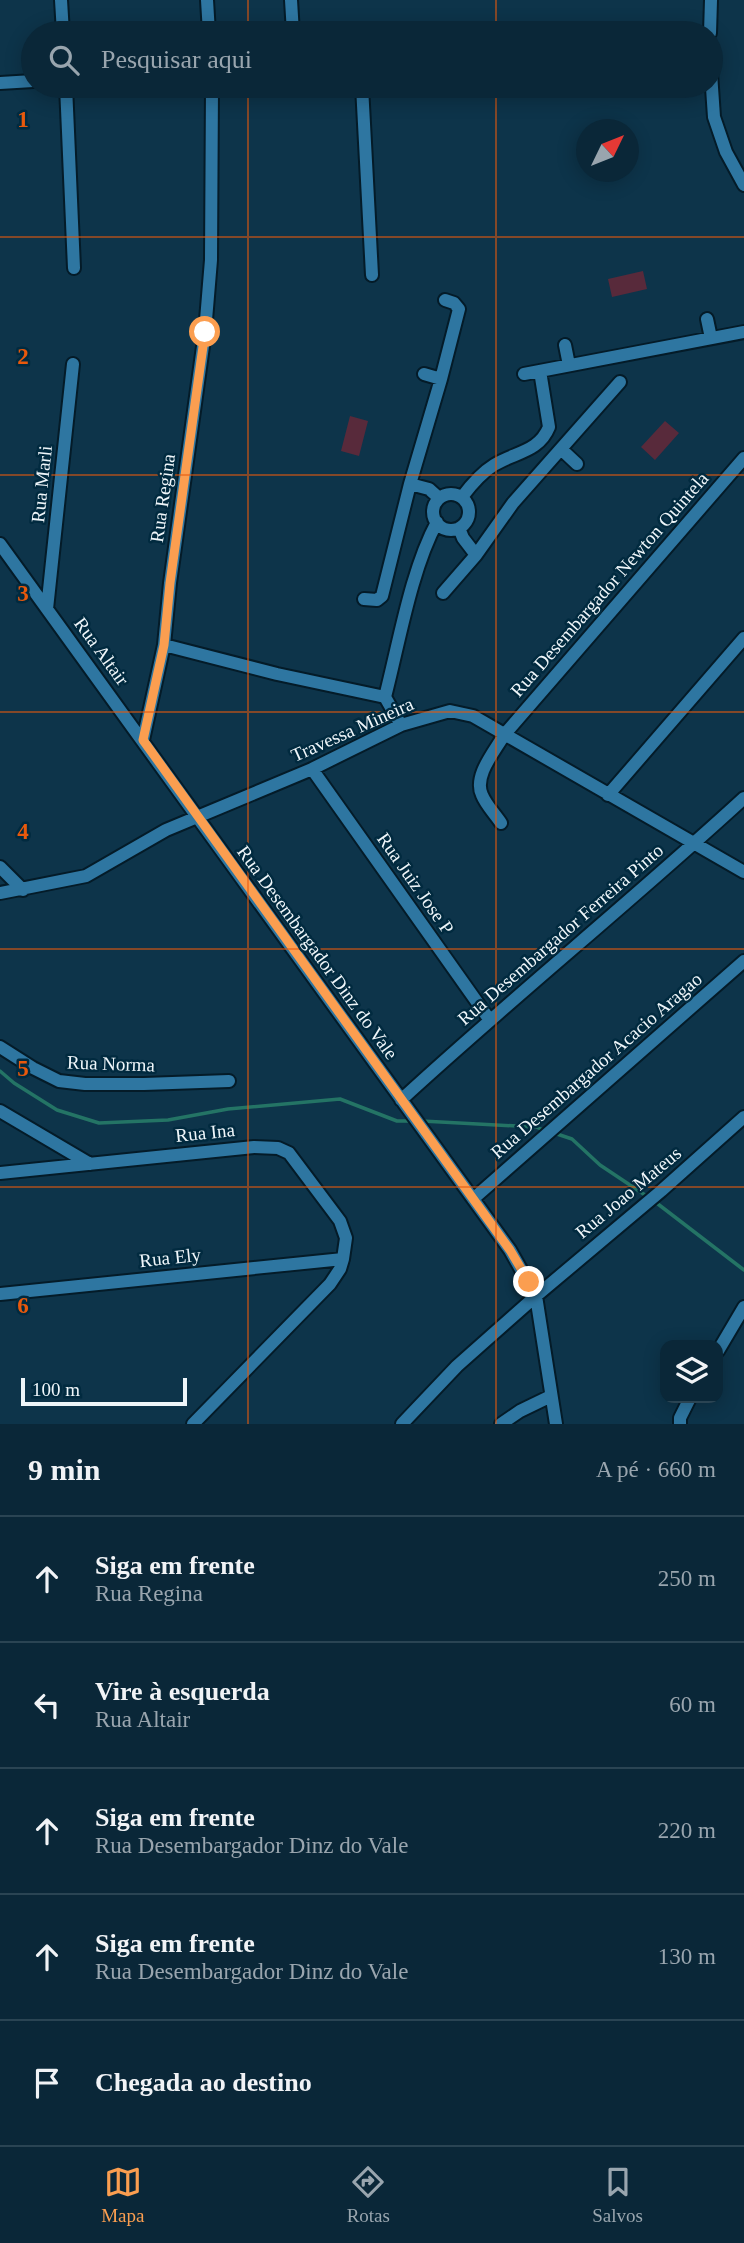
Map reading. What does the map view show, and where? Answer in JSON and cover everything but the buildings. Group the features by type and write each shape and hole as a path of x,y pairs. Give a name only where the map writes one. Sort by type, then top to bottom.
{"street":[{"path":"61,0 62,21"},
{"path":"207,0 208,21"},
{"path":"291,0 292,21"},
{"path":"710,21 711,0"},
{"path":"0,83 21,82"},
{"path":"67,98 74,268"},
{"name":"Rua Regina","path":"143,740 164,645 170,583 205,332 211,260 212,98"},
{"path":"363,98 372,275"},
{"path":"713,98 714,117 726,152 744,184"},
{"path":"364,599 377,600 382,596 410,484 441,379 458,309 454,303 445,300"},
{"path":"707,319 711,338"},
{"path":"524,374 744,332"},
{"path":"565,345 569,365"},
{"name":"Rua Marli","path":"47,609 73,363"},
{"path":"461,497 486,470 505,459 527,452 546,435 549,427 540,371"},
{"path":"424,374 441,379"},
{"path":"443,593 476,555 513,503 620,382"},
{"path":"561,449 577,464"},
{"name":"Rua Desembargador Newton Quintela","path":"501,823 482,796 479,786 483,773 504,735 744,458"},
{"path":"410,484 429,489 439,498"},
{"path":"451,493 461,497 468,505 469,516 459,528 448,530 437,522 433,509 439,498 451,493"},
{"path":"401,725 385,697 428,538 437,522"},
{"path":"459,528 476,555"},
{"name":"Rua Altair","path":"0,544 196,816"},
{"path":"608,795 744,638"},
{"path":"164,645 267,672 385,697"},
{"name":"Travessa Mineira","path":"0,893 86,876 153,837 196,816 312,769 401,725 441,713 459,712 473,716 744,872"},
{"name":"Rua Juiz Jose P","path":"312,769 489,1019"},
{"name":"Rua Desembargador Ferreira Pinto","path":"404,1105 489,1019 695,843 744,797"},
{"name":"Rua Desembargador Dinz do Vale","path":"196,816 473,1199"},
{"path":"0,867 23,890"},
{"name":"Rua Desembargador Acacio Aragao","path":"473,1199 744,961"},
{"name":"Rua Norma","path":"0,1047 59,1081 144,1084 229,1081"},
{"path":"0,1111 90,1164"},
{"name":"Rua Joao Mateus","path":"402,1424 457,1366 744,1117"},
{"name":"Rua Ina","path":"0,1173 216,1150 270,1147 284,1150 340,1221 346,1238 343,1259"},
{"path":"473,1199 510,1250 536,1296 556,1424"},
{"path":"193,1424 330,1284 343,1259"},
{"name":"Rua Ely","path":"0,1294 343,1259"},
{"path":"723,1343 744,1307"},
{"path":"501,1424 551,1396"},
{"path":"680,1424 688,1403"}],"shaded area":[{"path":"643,271 647,289 612,297 608,279"},
{"path":"350,416 368,421 359,456 341,451"},
{"path":"665,421 679,433 655,460 641,447"}],"waterway":[{"path":"0,1071 57,1110 99,1123 168,1120 228,1109 340,1099 397,1121 414,1121"},
{"path":"422,1121 536,1127 546,1131"},
{"path":"554,1133 572,1139 600,1165 648,1197"},
{"path":"654,1201 744,1270"}],"route":[{"path":"205,332 170,583 164,645 143,740 510,1250 529,1282"}]}
